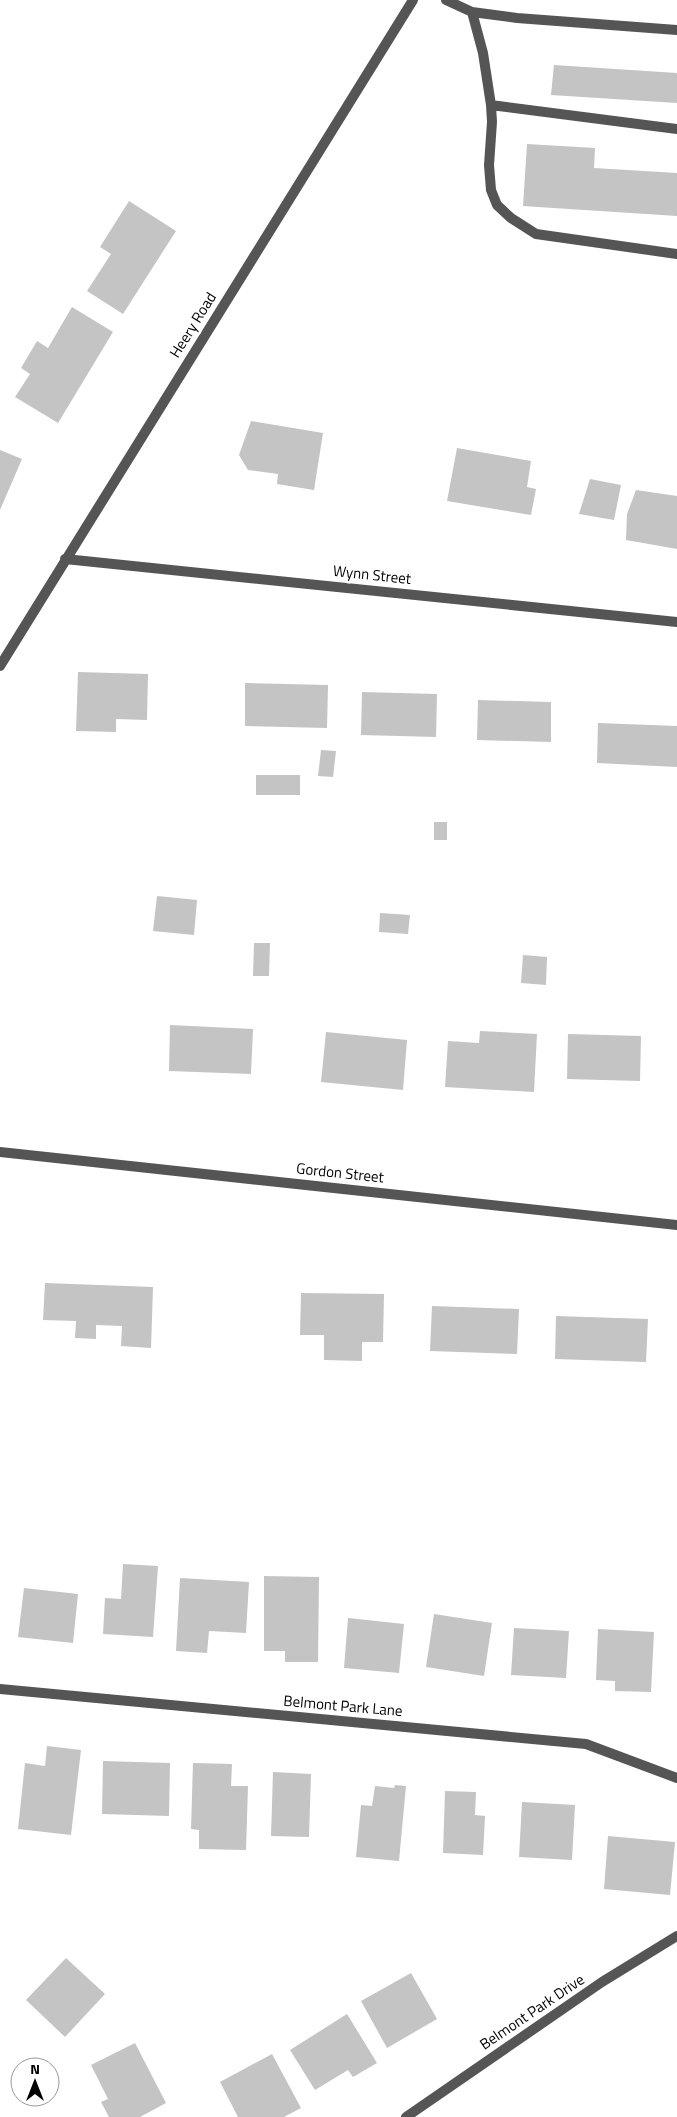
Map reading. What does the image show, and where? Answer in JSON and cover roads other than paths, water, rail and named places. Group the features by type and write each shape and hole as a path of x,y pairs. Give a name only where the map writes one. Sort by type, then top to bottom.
{"street":[{"name":"Heery Road","path":"0,666 413,0"},
{"path":"446,0 472,12 517,18 677,30"},
{"path":"472,12 483,53 491,105 492,122 489,165 491,190 497,205 511,218 536,234 677,254"},
{"path":"491,105 677,129"},
{"name":"Wynn Street","path":"65,559 677,622"},
{"name":"Gordon Street","path":"0,1152 677,1225"},
{"name":"Belmont Park Lane","path":"0,1689 586,1744 677,1778"},
{"name":"Belmont Park Drive","path":"406,2117 594,1988 677,1936"}]}
